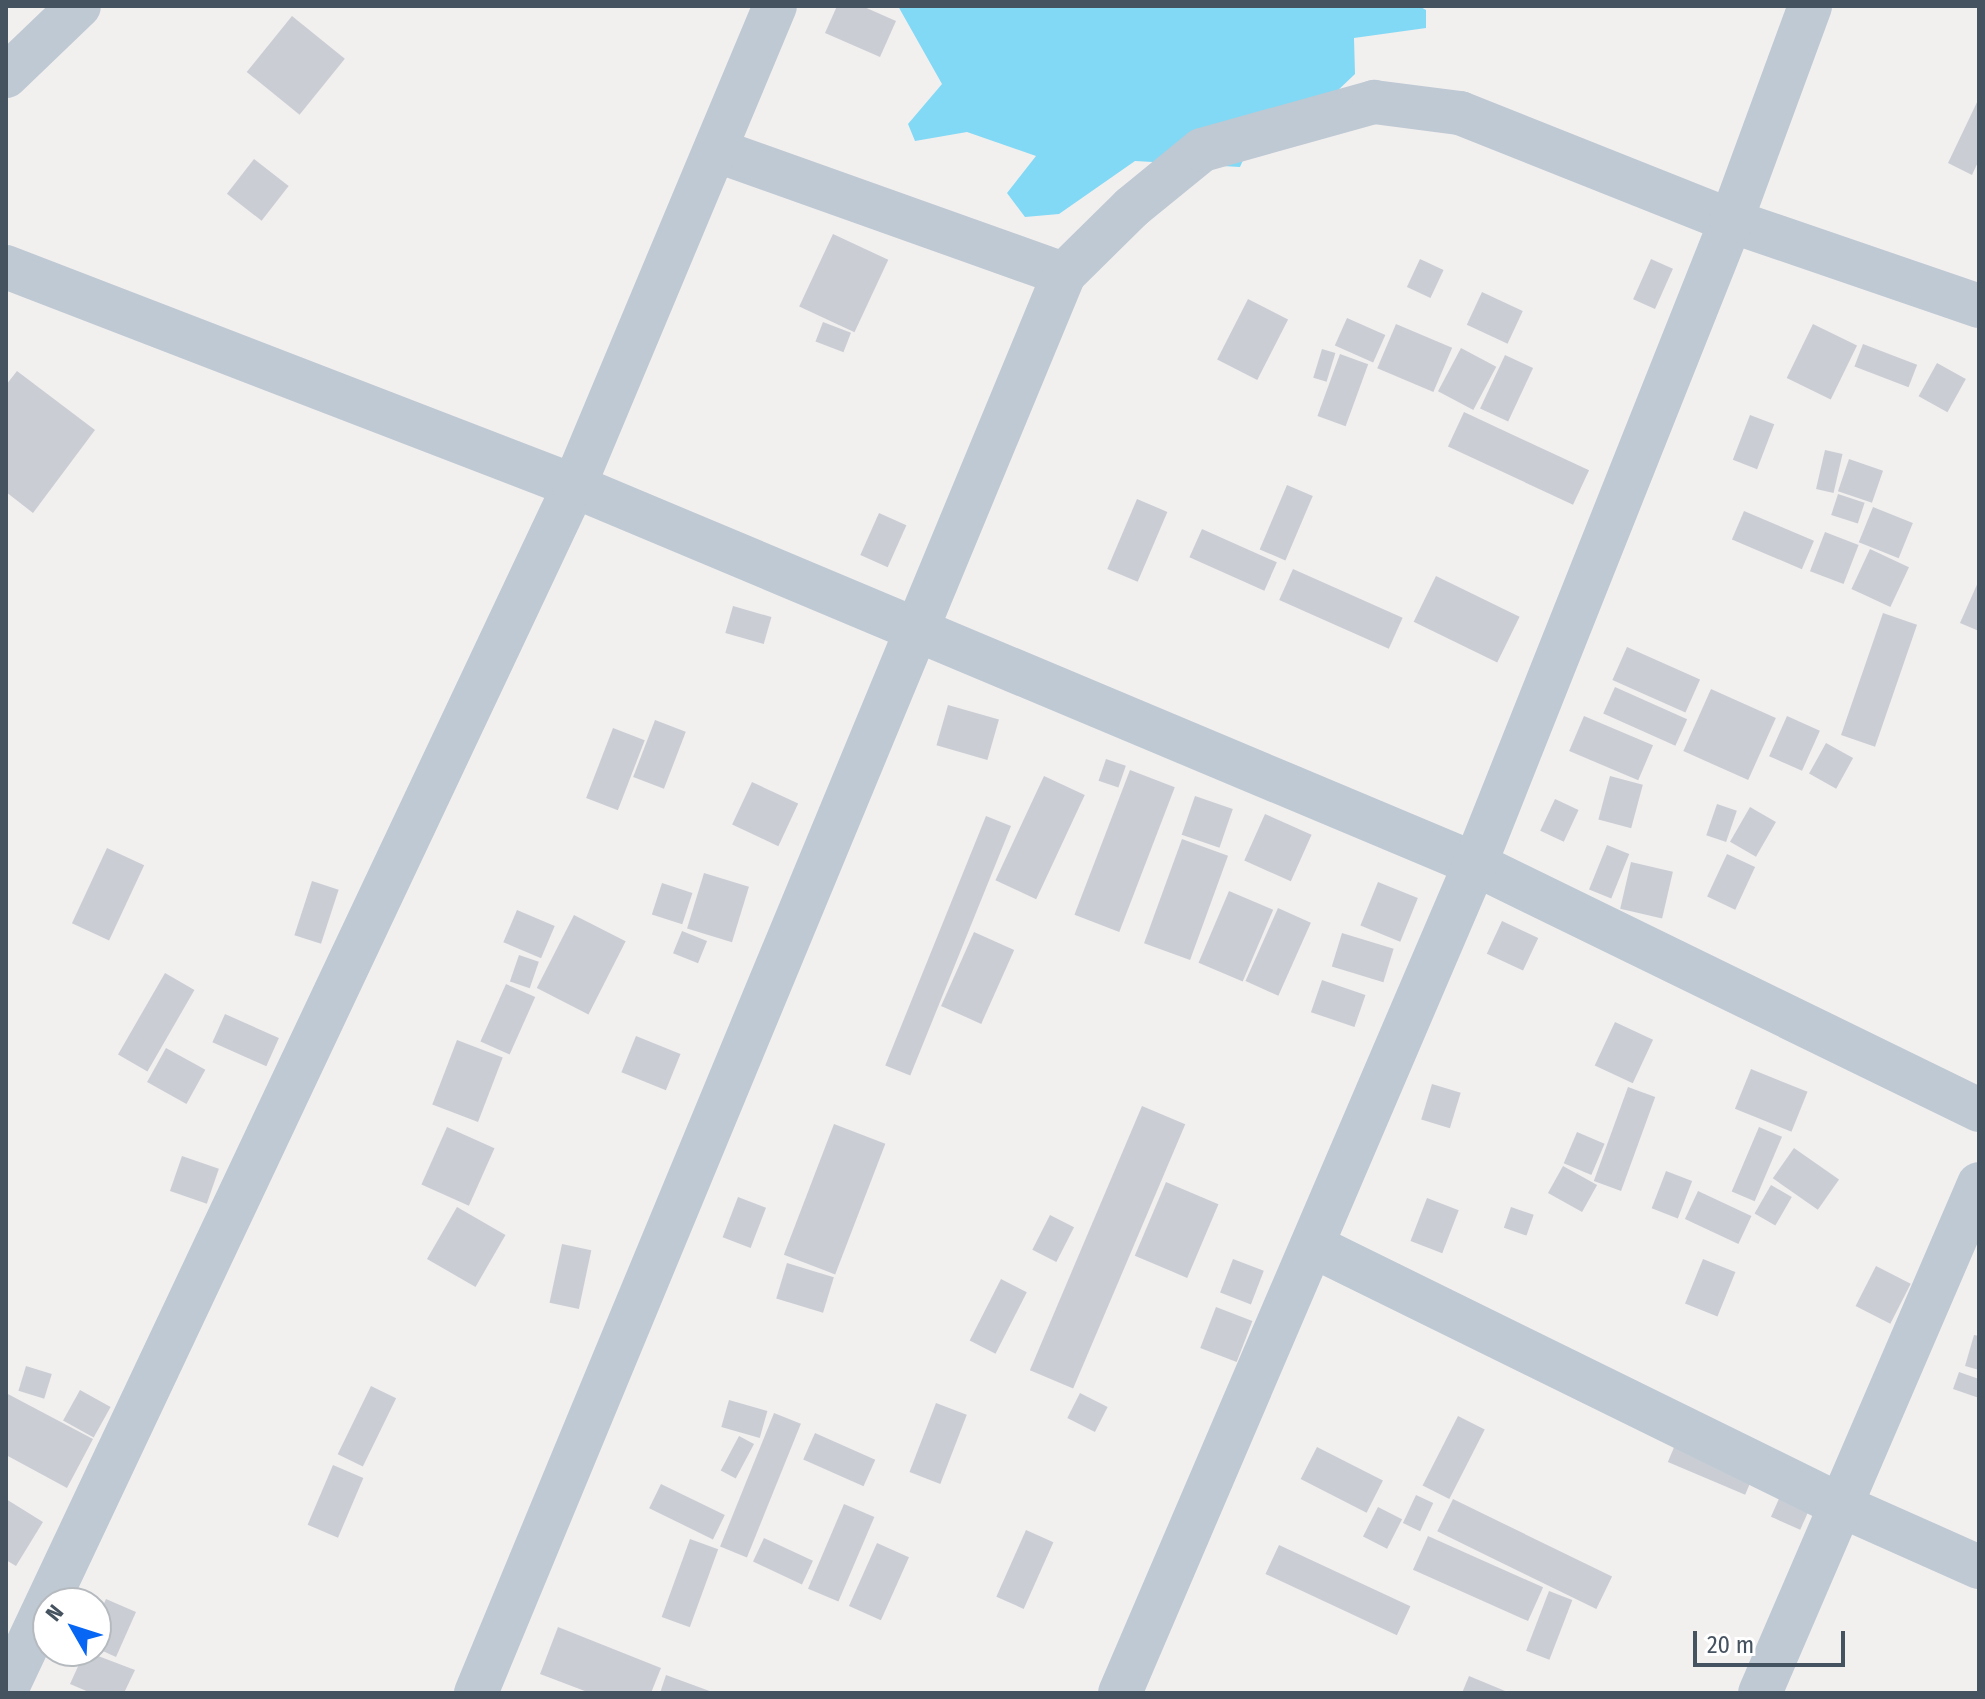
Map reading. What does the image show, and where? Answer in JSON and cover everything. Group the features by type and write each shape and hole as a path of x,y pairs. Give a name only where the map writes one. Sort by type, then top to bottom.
{"street":[{"path":"6,76 79,6"},
{"path":"6,1690 574,486 718,151 775,6"},
{"path":"1120,1693 1475,864 1731,221 1810,6"},
{"path":"476,1693 1064,274 1132,207 1202,150 1374,102 1460,113 1731,221 1979,306"},
{"path":"718,151 1064,274"},
{"path":"6,267 574,486 918,627 1475,864 1979,1110"},
{"path":"1760,1693 1844,1507 1979,1184"},
{"path":"1313,1246 1844,1507 1979,1567"}],"water":[{"path":"898,6 1419,6 1426,10 1426,28 1354,38 1355,74 1314,113 1262,117 1240,167 1135,161 1059,214 1025,217 1007,193 1036,156 967,132 915,141 908,124 942,84"}],"building":[{"path":"837,6 862,6 896,21 880,57 825,33"},
{"path":"292,16 345,59 300,115 247,72"},
{"path":"1979,98 1979,160 1972,175 1948,163"},
{"path":"254,159 289,186 262,221 227,194"},
{"path":"833,234 888,260 854,332 799,307"},
{"path":"1420,259 1444,270 1430,298 1407,287"},
{"path":"1651,259 1673,269 1655,309 1633,299"},
{"path":"1482,292 1523,311 1508,344 1467,325"},
{"path":"1248,299 1288,319 1257,380 1217,360"},
{"path":"1347,318 1385,335 1373,362 1335,345"},
{"path":"823,322 851,333 843,352 815,342"},
{"path":"1396,324 1452,348 1433,392 1377,368"},
{"path":"1813,324 1857,345 1831,399 1787,378"},
{"path":"1863,344 1917,365 1909,387 1854,366"},
{"path":"1461,348 1496,367 1473,410 1438,391"},
{"path":"1322,349 1335,353 1327,382 1313,378"},
{"path":"1340,354 1368,364 1346,426 1317,416"},
{"path":"1505,355 1533,368 1508,422 1480,408"},
{"path":"1937,363 1966,379 1947,412 1919,396"},
{"path":"17,371 95,430 33,513 6,492 6,385"},
{"path":"1464,412 1589,470 1573,505 1448,446"},
{"path":"1750,415 1774,424 1757,469 1733,460"},
{"path":"1825,450 1843,454 1834,493 1816,489"},
{"path":"1849,459 1883,471 1872,503 1838,491"},
{"path":"1287,485 1313,496 1285,560 1260,549"},
{"path":"1838,494 1865,503 1858,524 1831,515"},
{"path":"1137,499 1167,512 1138,582 1107,569"},
{"path":"1873,507 1913,523 1899,558 1859,542"},
{"path":"1744,511 1814,541 1802,569 1732,540"},
{"path":"879,513 906,525 888,567 860,555"},
{"path":"1202,529 1277,562 1264,591 1189,557"},
{"path":"1825,532 1859,545 1844,584 1810,571"},
{"path":"1870,549 1909,567 1890,607 1851,589"},
{"path":"1293,569 1403,618 1389,649 1279,600"},
{"path":"1436,576 1520,617 1497,663 1414,622"},
{"path":"1979,580 1979,631 1960,623"},
{"path":"733,606 771,617 764,644 725,633"},
{"path":"1883,613 1917,625 1875,747 1841,735"},
{"path":"1627,647 1700,680 1685,712 1612,680"},
{"path":"1615,687 1687,719 1675,746 1603,713"},
{"path":"1711,689 1776,718 1748,780 1683,751"},
{"path":"948,705 999,720 987,760 936,745"},
{"path":"1584,716 1653,745 1638,780 1569,751"},
{"path":"1787,716 1820,731 1802,771 1769,756"},
{"path":"655,720 686,732 664,789 633,777"},
{"path":"613,728 645,740 618,810 586,798"},
{"path":"1826,743 1853,758 1836,789 1809,774"},
{"path":"1106,759 1126,766 1118,788 1099,781"},
{"path":"1130,770 1175,787 1119,932 1074,915"},
{"path":"1044,776 1085,795 1036,899 995,880"},
{"path":"1610,776 1643,785 1631,828 1598,819"},
{"path":"752,782 798,804 778,846 732,825"},
{"path":"1195,796 1233,809 1219,848 1182,835"},
{"path":"1555,799 1579,810 1564,842 1540,831"},
{"path":"1717,804 1737,811 1726,842 1706,835"},
{"path":"1750,807 1776,822 1756,857 1730,842"},
{"path":"1265,814 1312,835 1291,881 1244,861"},
{"path":"986,816 1011,826 910,1076 885,1065"},
{"path":"1182,839 1228,856 1190,960 1144,943"},
{"path":"1607,845 1629,854 1611,898 1589,890"},
{"path":"107,848 144,865 109,941 72,923"},
{"path":"1727,854 1755,867 1735,910 1707,897"},
{"path":"1631,862 1673,872 1662,918 1620,909"},
{"path":"704,873 749,887 732,942 687,928"},
{"path":"312,881 339,890 321,944 294,935"},
{"path":"1378,882 1418,898 1400,942 1360,926"},
{"path":"662,883 692,893 682,924 652,914"},
{"path":"1229,891 1273,910 1243,982 1199,963"},
{"path":"1278,908 1311,923 1278,996 1245,981"},
{"path":"517,910 555,926 541,958 503,942"},
{"path":"574,915 626,941 588,1014 537,988"},
{"path":"1502,921 1538,938 1523,971 1487,954"},
{"path":"682,931 707,941 698,963 673,953"},
{"path":"974,932 1014,950 981,1024 941,1006"},
{"path":"1342,933 1394,949 1383,982 1332,966"},
{"path":"519,955 539,962 530,988 510,981"},
{"path":"165,973 194,990 147,1071 118,1054"},
{"path":"1322,980 1365,995 1354,1027 1311,1012"},
{"path":"506,984 535,997 510,1055 480,1042"},
{"path":"225,1014 279,1038 266,1066 212,1042"},
{"path":"1615,1022 1653,1040 1633,1083 1595,1066"},
{"path":"636,1036 681,1054 666,1090 621,1072"},
{"path":"457,1040 503,1058 478,1122 432,1104"},
{"path":"166,1048 205,1070 186,1104 147,1082"},
{"path":"1751,1069 1808,1092 1791,1132 1735,1109"},
{"path":"1432,1084 1461,1093 1450,1128 1421,1119"},
{"path":"1628,1087 1655,1097 1621,1191 1594,1181"},
{"path":"1142,1106 1185,1124 1073,1389 1030,1370"},
{"path":"834,1124 885,1144 835,1274 784,1255"},
{"path":"447,1127 495,1148 469,1206 421,1185"},
{"path":"1759,1127 1782,1137 1755,1201 1732,1191"},
{"path":"1577,1132 1605,1144 1591,1175 1564,1163"},
{"path":"1794,1148 1839,1180 1818,1210 1773,1178"},
{"path":"182,1156 219,1169 207,1204 170,1191"},
{"path":"1563,1166 1597,1185 1582,1212 1548,1193"},
{"path":"1666,1171 1692,1181 1678,1218 1652,1208"},
{"path":"1166,1182 1218,1204 1187,1278 1135,1256"},
{"path":"1771,1185 1792,1197 1775,1226 1754,1214"},
{"path":"1698,1191 1751,1216 1738,1244 1685,1219"},
{"path":"738,1197 766,1208 751,1248 723,1237"},
{"path":"1427,1198 1459,1210 1442,1253 1411,1241"},
{"path":"457,1207 505,1235 475,1287 427,1259"},
{"path":"1511,1207 1534,1215 1527,1236 1504,1228"},
{"path":"1050,1215 1074,1227 1056,1262 1032,1250"},
{"path":"562,1244 591,1250 579,1309 550,1303"},
{"path":"1233,1259 1264,1271 1251,1304 1220,1293"},
{"path":"1703,1259 1735,1272 1717,1317 1685,1304"},
{"path":"787,1263 834,1277 823,1313 776,1298"},
{"path":"1876,1266 1911,1284 1890,1324 1856,1306"},
{"path":"1001,1279 1027,1292 996,1354 970,1340"},
{"path":"1216,1307 1252,1321 1237,1362 1200,1348"},
{"path":"1974,1335 1979,1336 1979,1370 1965,1366"},
{"path":"26,1366 52,1374 44,1399 18,1391"},
{"path":"1959,1372 1979,1379 1979,1398 1953,1389"},
{"path":"371,1386 396,1398 363,1467 338,1454"},
{"path":"80,1390 111,1407 94,1438 63,1421"},
{"path":"6,1393 93,1439 67,1488 6,1455"},
{"path":"1080,1393 1108,1407 1095,1432 1067,1418"},
{"path":"729,1400 767,1411 760,1438 721,1427"},
{"path":"936,1403 967,1415 940,1484 909,1472"},
{"path":"774,1413 801,1424 747,1557 720,1547"},
{"path":"1458,1416 1485,1430 1449,1499 1423,1485"},
{"path":"815,1433 875,1460 863,1486 803,1459"},
{"path":"739,1436 754,1444 736,1478 721,1470"},
{"path":"1678,1438 1755,1471 1745,1495 1668,1462"},
{"path":"1317,1447 1383,1481 1367,1513 1301,1479"},
{"path":"333,1465 363,1478 338,1538 308,1525"},
{"path":"1786,1483 1815,1496 1800,1530 1771,1517"},
{"path":"661,1484 725,1515 713,1539 649,1508"},
{"path":"1416,1495 1433,1503 1420,1531 1403,1523"},
{"path":"6,1499 43,1522 16,1566 6,1560"},
{"path":"1453,1499 1612,1577 1596,1609 1437,1531"},
{"path":"844,1504 874,1517 838,1602 808,1589"},
{"path":"1378,1507 1402,1519 1387,1549 1363,1536"},
{"path":"1026,1530 1053,1542 1024,1609 996,1597"},
{"path":"1428,1536 1543,1587 1528,1621 1413,1570"},
{"path":"764,1538 813,1561 802,1584 753,1562"},
{"path":"690,1539 718,1549 690,1627 662,1617"},
{"path":"877,1543 909,1557 881,1620 849,1606"},
{"path":"1279,1545 1410,1606 1397,1635 1265,1574"},
{"path":"1549,1591 1572,1600 1549,1660 1526,1651"},
{"path":"112,1602 136,1612 116,1657 112,1655"},
{"path":"558,1627 661,1668 651,1693 590,1693 540,1674"},
{"path":"112,1661 135,1670 124,1693 91,1693 70,1684 78,1667 112,1667"},
{"path":"666,1675 715,1693 660,1693"},
{"path":"1469,1676 1510,1693 1462,1693"}]}
